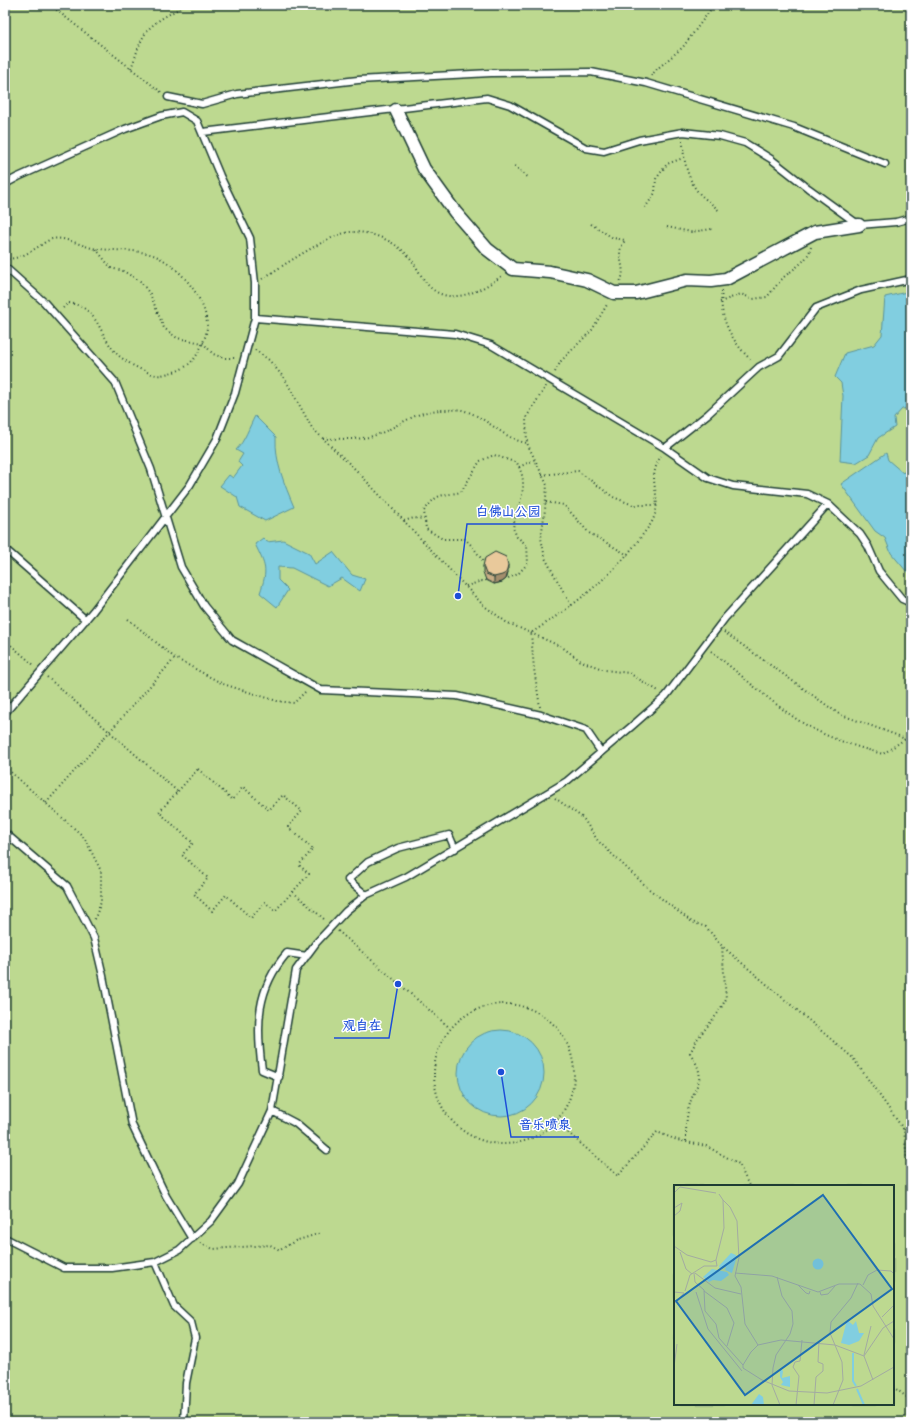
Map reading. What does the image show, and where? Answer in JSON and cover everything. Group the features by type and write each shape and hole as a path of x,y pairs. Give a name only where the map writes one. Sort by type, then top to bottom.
{"street":[{"path":"396,110 424,169 455,212 488,249 513,269 550,272 587,280 614,293 636,293 687,280 710,281 726,279 815,232 859,225"}],"lane":[{"path":"168,97 202,104 237,94 358,80 491,73 591,72 646,84 794,127 885,164"},
{"path":"202,132 487,98 510,105 586,148 604,151 639,140 683,132 720,136 745,143 771,159 859,225 896,222 911,218"},
{"path":"5,184 125,129 160,116 182,112 197,121 220,176 250,238 255,283 255,318 235,393 217,439 190,485 166,518 86,620 5,713"},
{"path":"5,267 44,302 115,382 150,469 181,567 204,606 232,640 322,690 457,696 541,715 586,730 601,752"},
{"path":"665,448 708,414 759,368 779,356 816,308 860,290 911,279"},
{"path":"255,318 455,334 491,345 665,448 708,478 733,486 807,494 828,504 860,534 868,546 879,571 902,599 911,603"},
{"path":"5,1238 64,1268 112,1268 155,1262 179,1250 211,1221 238,1184 272,1111 296,970 332,926 346,911 366,895 406,877 567,781 666,696 718,628 780,555 828,504"},
{"path":"5,549 86,620"},
{"path":"5,833 67,886 91,931 103,976 132,1125 166,1196 192,1238"},
{"path":"366,895 348,880 368,862 398,848 449,835 455,849"},
{"path":"279,1077 262,1070 258,1034 261,1002 274,968 287,953 307,956"},
{"path":"272,1111 295,1123 328,1150"},
{"path":"155,1262 174,1306 191,1322 195,1338 186,1383 184,1422"}],"path":[{"path":"50,5 168,97"},
{"path":"131,68 142,38 152,25 176,12 184,5"},
{"path":"646,84 657,69 683,47 714,5"},
{"path":"683,132 683,158 698,192 719,212"},
{"path":"645,208 655,193 656,179 667,164 683,158"},
{"path":"514,166 529,178"},
{"path":"572,607 545,558 541,538 547,485 527,443 526,418 562,362 592,330 623,277 623,266 620,251 625,240 613,238 591,224"},
{"path":"667,227 691,232 712,229"},
{"path":"255,283 331,238 349,232 370,234 391,242 409,256 432,288 447,297 464,295 490,285 513,269"},
{"path":"720,302 741,294 753,299 768,297 785,276 802,262 810,252 815,232"},
{"path":"5,259 24,256 51,239 65,239 95,249 113,251 131,250 154,255 174,266 190,284 202,305 207,326 203,343 195,359 180,370 157,375 138,368 118,355 105,337 94,316 78,304 68,303 55,314"},
{"path":"95,249 111,268 123,271 140,281 150,294 164,328 178,338 203,343 213,354 224,358 244,358"},
{"path":"726,279 722,289 720,302 725,323 735,341 759,368"},
{"path":"247,346 269,360 285,379 312,428 357,471 483,605 506,622 562,647 581,661 605,670 629,673 666,696"},
{"path":"323,438 364,438 381,432 407,418 432,409 462,410 489,423 516,441 527,443"},
{"path":"531,633 572,607 600,583 628,555 654,519 658,505 653,483 654,466 665,448"},
{"path":"485,564 473,547 465,540 442,539 433,535 426,529 424,511 432,500 441,494 462,492 480,461 494,455 517,463 524,484 522,497 513,528 517,537 527,545 528,563 518,574 506,579"},
{"path":"519,467 534,460"},
{"path":"542,475 578,472 613,497 633,505 658,505"},
{"path":"546,502 564,506 589,533 628,555"},
{"path":"404,520 414,518 424,519"},
{"path":"466,586 486,580"},
{"path":"128,619 175,658 224,684 277,701 294,702 313,685"},
{"path":"718,628 839,714 905,739 911,743"},
{"path":"531,633 534,669 541,715"},
{"path":"5,640 177,792"},
{"path":"704,646 796,718 819,732 860,748 883,754 905,739"},
{"path":"46,803 175,658"},
{"path":"5,767 84,837 101,871 101,902 91,931"},
{"path":"198,768 233,800 243,788 270,810 284,795 302,811 288,827 313,849 299,865 309,874 293,892 275,911 265,902 251,918 226,895 212,911 194,894 208,878 182,855 193,843 159,812 198,768"},
{"path":"547,793 584,818 598,841 649,889 692,922 706,927 722,946 852,1058 904,1130"},
{"path":"293,892 450,1028"},
{"path":"686,1141 688,1109 701,1076 699,1066 690,1053 698,1038 718,1013 726,999 722,946"},
{"path":"506,1003 529,1007 549,1019 564,1037 573,1059 574,1082 567,1105 556,1122 535,1138 512,1144 489,1144 467,1135 449,1120 438,1100 432,1077 435,1054 450,1028 462,1016 483,1006 506,1003"},
{"path":"911,1114 904,1130 911,1202"},
{"path":"556,1122 618,1176 657,1132 706,1146 739,1164 749,1185"},
{"path":"192,1238 214,1249 270,1246 280,1250 295,1241 320,1233"},
{"path":"894,1388 911,1400"}],"green space":[{"path":"5,5 911,5 911,1422 5,1422"}],"water":[{"path":"911,291 911,408 902,409 894,418 895,427 878,438 869,455 856,463 840,461 843,396 841,383 835,377 845,353 874,345 882,335 885,297"},
{"path":"255,416 276,437 279,464 294,507 265,521 240,507 237,497 220,486 229,475 233,478 242,466 238,462 243,454 236,450"},
{"path":"886,453 888,460 903,473 911,464 911,571 907,572 891,553 885,538 875,531 841,484"},
{"path":"263,538 267,542 283,540 309,553 315,564 333,552 352,575 365,579 360,591 342,578 328,586 292,568 278,567 278,580 288,590 277,607 260,593 265,568 255,544"},
{"path":"501,1030 517,1033 525,1037 537,1049 541,1057 544,1073 541,1089 537,1097 525,1109 517,1113 501,1116 485,1113 477,1109 465,1097 461,1089 458,1073 461,1057 465,1049 477,1037 485,1033"}],"building":[{"path":"495,552 506,557 508,565 506,573 494,577 486,574 483,566 485,558"}],"place":[{"name":"白佛山公园","path":"458,596"},
{"name":"观自在","path":"398,984"},
{"name":"音乐喷泉","path":"501,1072"}]}
